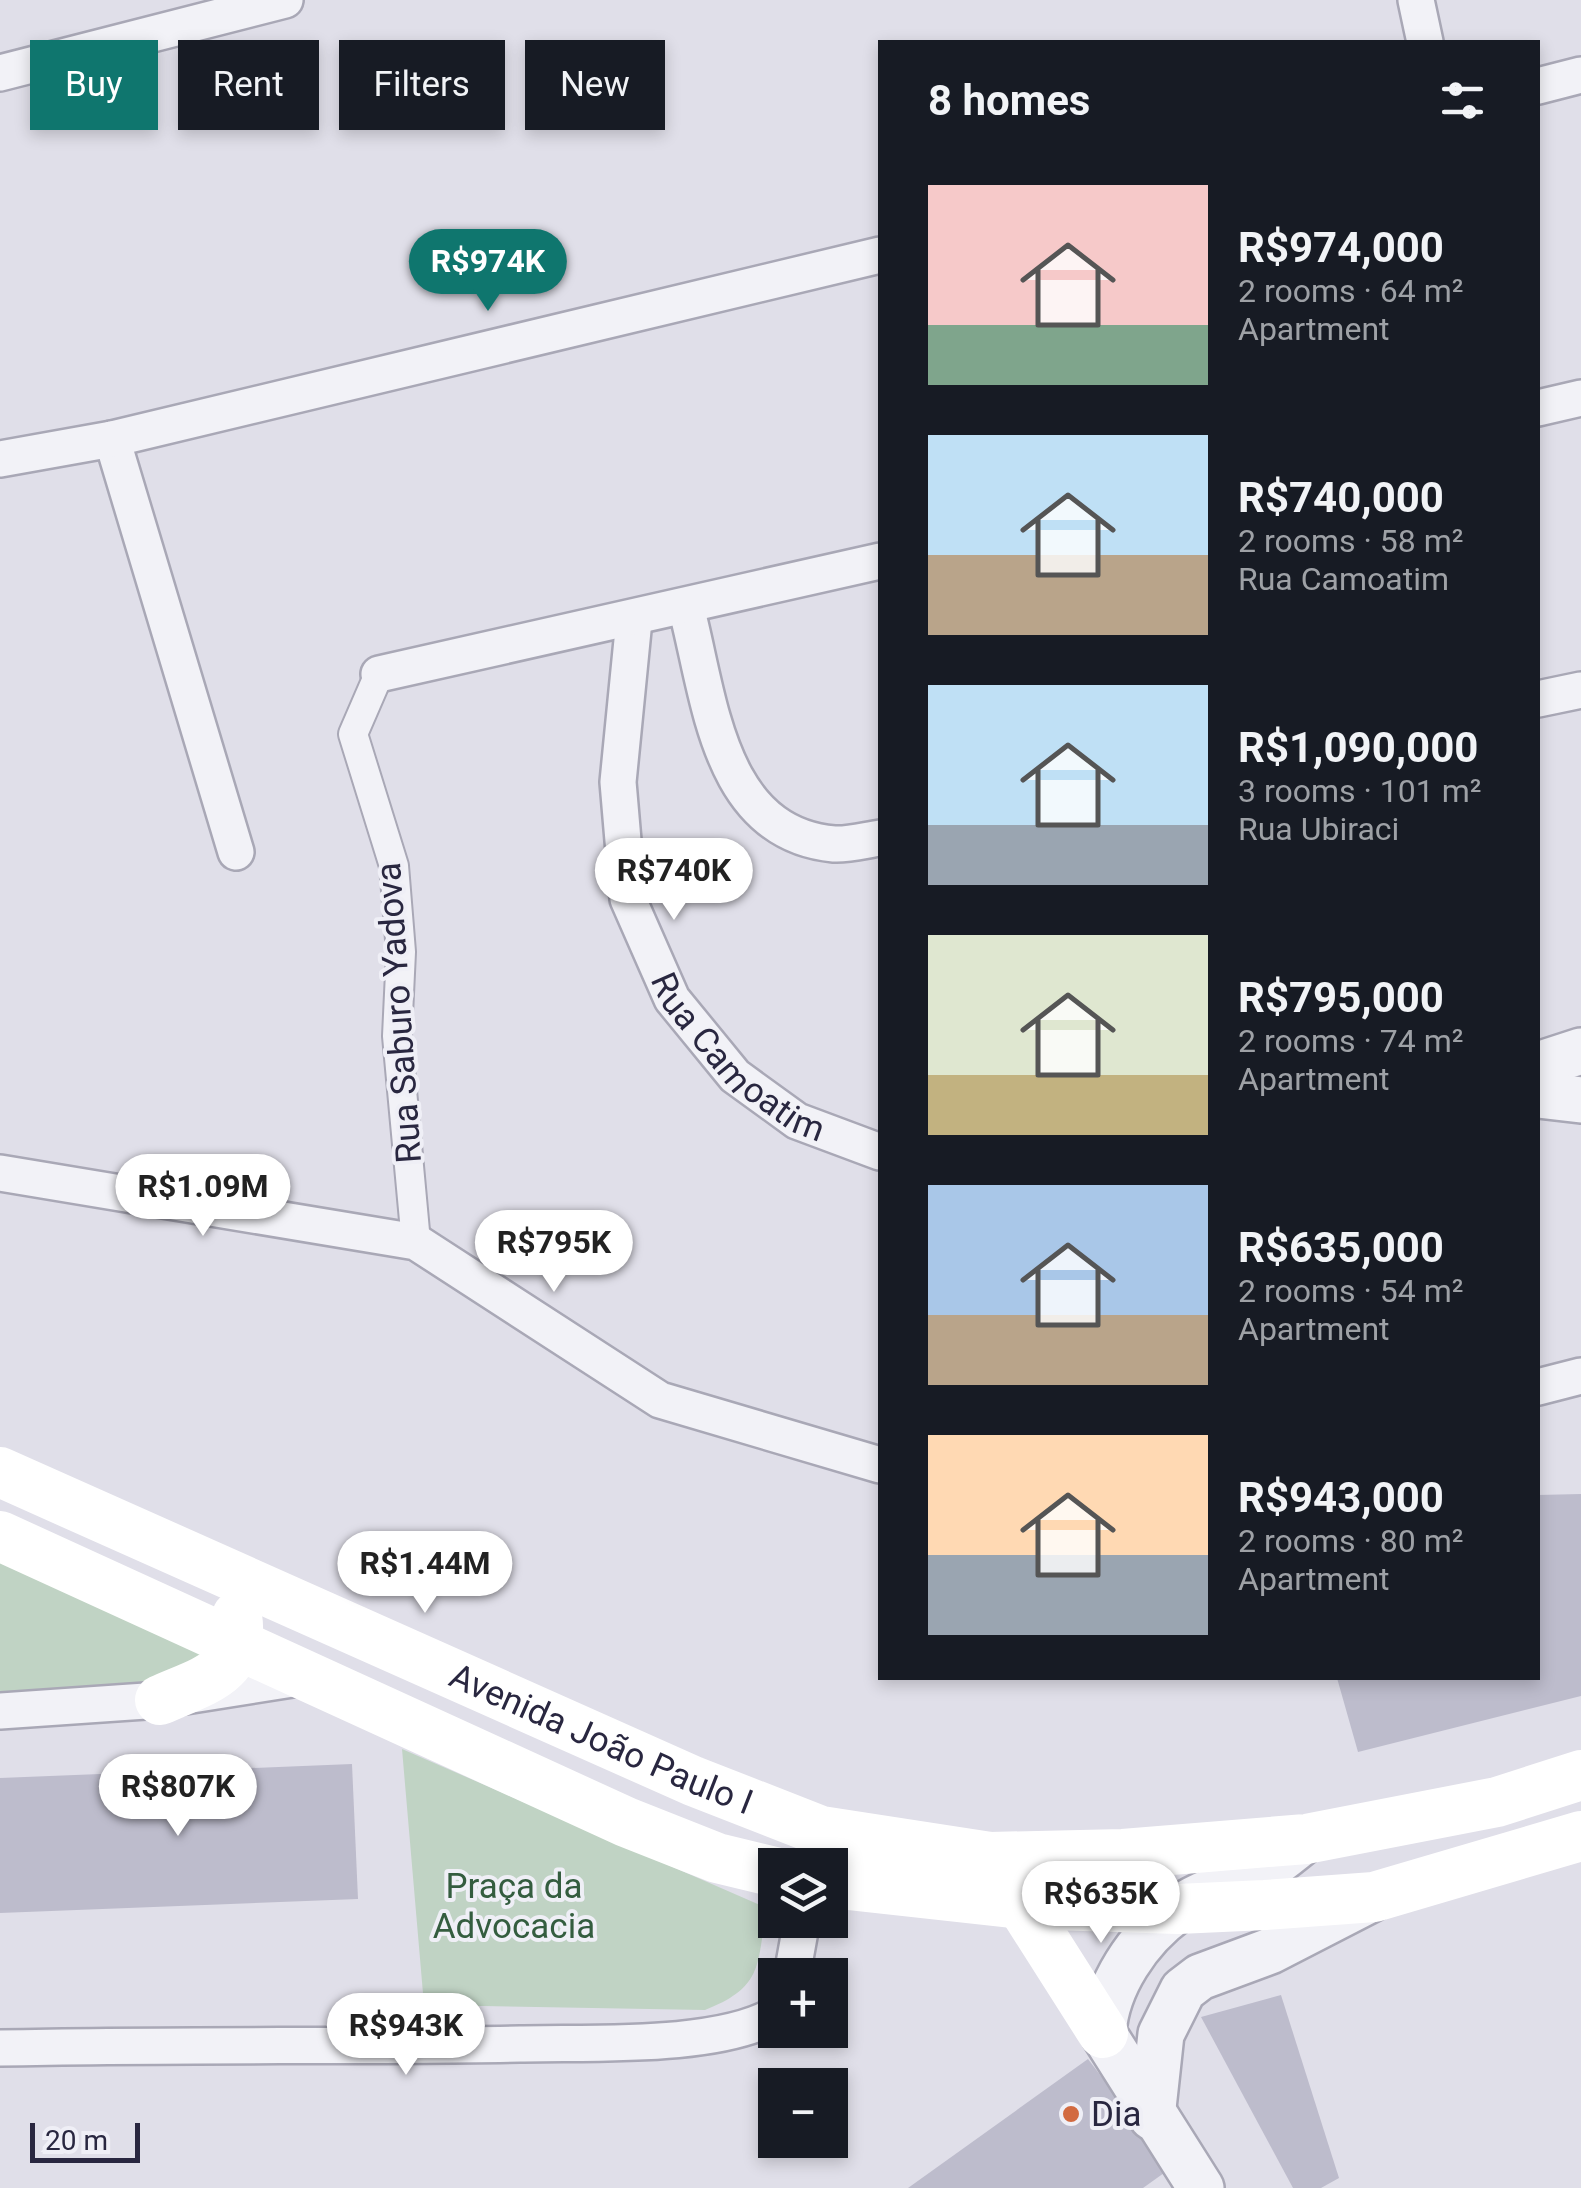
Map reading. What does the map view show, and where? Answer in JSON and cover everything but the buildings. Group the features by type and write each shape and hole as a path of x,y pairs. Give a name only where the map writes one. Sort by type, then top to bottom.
{"main road":[{"name":"Avenida João Paulo I","path":"0,1472 692,1781 821,1831 990,1857 1123,1854 1306,1838 1498,1802 1581,1775"},
{"name":"Avenida João Paulo I","path":"0,1536 626,1822 717,1858 758,1868"},
{"path":"160,1700 223,1671 239,1645 230,1588 213,1566"},
{"path":"848,1885 1020,1904 1178,1909 1374,1898 1581,1836"},
{"path":"1020,1904 1102,2034"}],"street":[{"path":"0,74 285,0"},
{"path":"1416,0 1425,40"},
{"path":"1540,85 1581,75"},
{"path":"0,460 112,439 878,255"},
{"path":"1540,408 1581,398"},
{"path":"112,439 236,852"},
{"path":"378,674 634,620 878,562"},
{"path":"686,606 729,770 754,810 789,833 836,844 878,838"},
{"name":"Rua Camoatim","path":"634,620 618,782 628,899 672,999 735,1076 797,1120 878,1151"},
{"name":"Rua Saburo Yadova","path":"378,674 353,734 394,866 401,952 397,1036 416,1242"},
{"path":"1540,699 1581,690"},
{"path":"1540,1065 1581,1051"},
{"path":"1540,1095 1581,1100"},
{"path":"0,1173 416,1242 660,1400 878,1464"},
{"path":"1540,1386 1581,1376"},
{"path":"0,1711 160,1700 306,1676"},
{"path":"1201,2188 1102,2034 1116,1980 1146,1940 1178,1909 1270,1866 1306,1838"},
{"path":"1152,2117 1161,2034 1183,1990 1200,1977 1270,1951 1374,1898"},
{"path":"0,2048 566,2043 722,2035 758,2025"}],"green space":[{"path":"0,1552 212,1647 136,1696 0,1703"},
{"name":"Praça da Advocacia","path":"402,1749 758,1904 758,1938 762,1938 754,1971 738,1992 705,2010 424,2005"}],"place":[{"name":"Dia","path":"1071,2114"}]}
